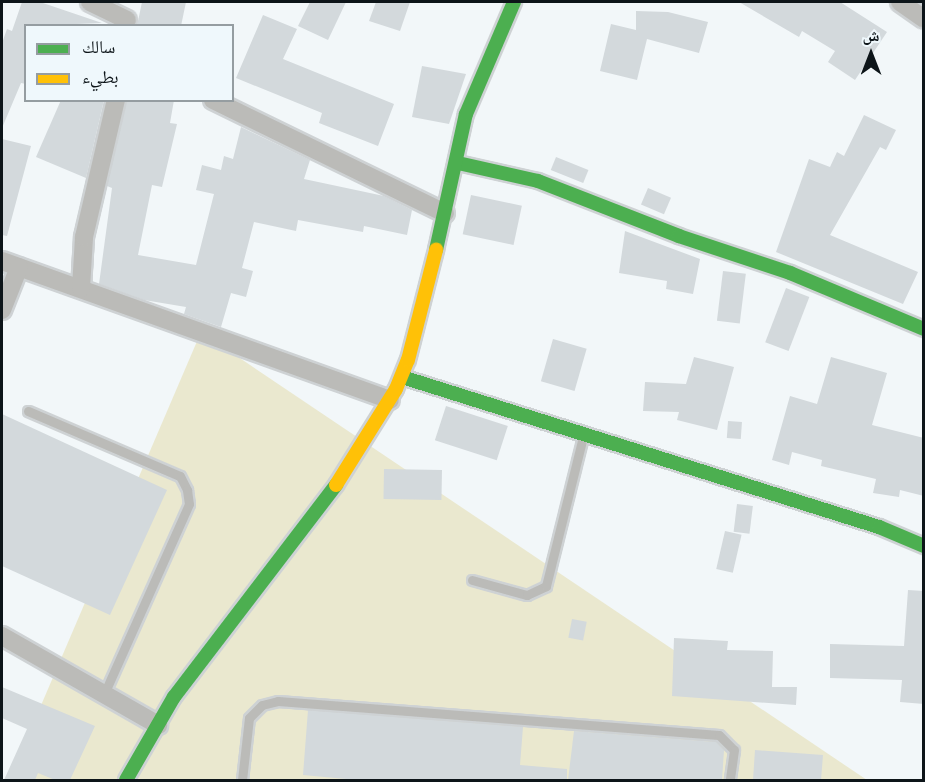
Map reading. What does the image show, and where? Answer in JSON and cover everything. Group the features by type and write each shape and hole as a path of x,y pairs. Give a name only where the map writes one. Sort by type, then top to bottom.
{"street":[{"path":"90,2 126,23 130,2"},
{"path":"126,780 174,697 323,505 390,400 402,377 458,163 466,114 513,2"},
{"path":"900,2 924,18"},
{"path":"81,288 84,237 116,102"},
{"path":"217,102 445,213"},
{"path":"458,163 538,181 679,236 790,273 924,329"},
{"path":"2,261 390,400"},
{"path":"2,310 19,267"},
{"path":"402,377 879,527 924,546"},
{"path":"2,636 158,725"}],"lane":[{"path":"28,411 180,476 187,490 189,504 104,694"},
{"path":"472,580 527,595 546,586 583,434"},
{"path":"242,780 249,718 262,705 278,701 719,735 734,750 730,780"}],"shaded area":[{"path":"201,332 867,780 9,780"}],"building":[{"path":"22,2 40,2 102,23 24,24 24,84 21,83 2,128 2,43 7,29 12,31"},
{"path":"142,2 186,2 181,24 137,24"},
{"path":"310,2 346,2 328,40 298,26"},
{"path":"376,2 410,2 400,31 369,21"},
{"path":"739,2 840,2 887,32 855,80 828,62 835,51 802,31 799,37"},
{"path":"636,11 668,12 708,22 699,53 647,39 637,80 600,71 611,24 636,30"},
{"path":"263,15 297,29 283,59 394,104 378,146 319,123 322,113 236,78"},
{"path":"422,66 466,74 449,124 412,117"},
{"path":"60,102 104,102 86,178 36,157"},
{"path":"127,102 174,102 170,123 177,124 162,187 152,185 138,255 196,265 214,194 196,190 202,165 221,170 224,156 233,159 241,127 310,160 304,179 384,196 412,210 407,235 364,226 363,232 298,220 296,231 254,222 242,268 253,271 246,297 231,293 221,327 184,314 186,307 144,300 99,284 112,188 107,186"},
{"path":"864,115 896,130 886,150 880,147 830,235 918,272 903,304 776,252 809,159 830,167 837,152 844,156"},
{"path":"2,139 31,146 7,236 2,235"},
{"path":"556,157 588,170 583,183 551,170"},
{"path":"648,188 671,198 664,214 641,205"},
{"path":"471,195 522,206 514,245 463,234"},
{"path":"625,231 700,259 693,294 666,289 667,281 619,273"},
{"path":"723,271 746,274 740,323 717,321"},
{"path":"786,288 809,297 789,351 765,342"},
{"path":"553,339 587,349 575,391 541,381"},
{"path":"694,357 734,367 717,430 677,420 679,412 643,411 645,382 686,384"},
{"path":"831,357 887,373 872,425 924,438 924,496 900,490 899,497 873,493 876,479 821,466 822,460 792,452 789,465 772,460 790,396 817,404"},
{"path":"446,406 508,426 497,460 435,440"},
{"path":"2,414 167,490 110,615 2,566"},
{"path":"728,421 742,422 741,439 727,438"},
{"path":"384,469 442,470 441,500 383,499"},
{"path":"737,504 753,506 749,534 734,532"},
{"path":"725,531 742,535 733,573 716,569"},
{"path":"908,590 924,591 924,704 900,702 902,680 830,678 830,644 904,646"},
{"path":"572,619 587,622 583,641 568,638"},
{"path":"674,638 728,641 727,650 773,651 772,687 797,687 796,705 672,696"},
{"path":"2,687 95,726 70,780 55,780 38,773 35,780 4,780 27,729 2,718"},
{"path":"308,710 523,727 520,765 567,769 567,780 357,780 303,775"},
{"path":"574,731 716,742 724,750 722,780 568,780"},
{"path":"755,750 823,755 821,780 753,780"}],"traffic: fast":[{"path":"436,250 466,114 514,2"},
{"path":"458,163 538,181 679,236 790,273 924,329"},
{"path":"402,377 879,527 924,546"},
{"path":"126,780 174,697 336,485"}],"traffic: slow":[{"path":"336,485 396,389 408,360 436,250"}]}
